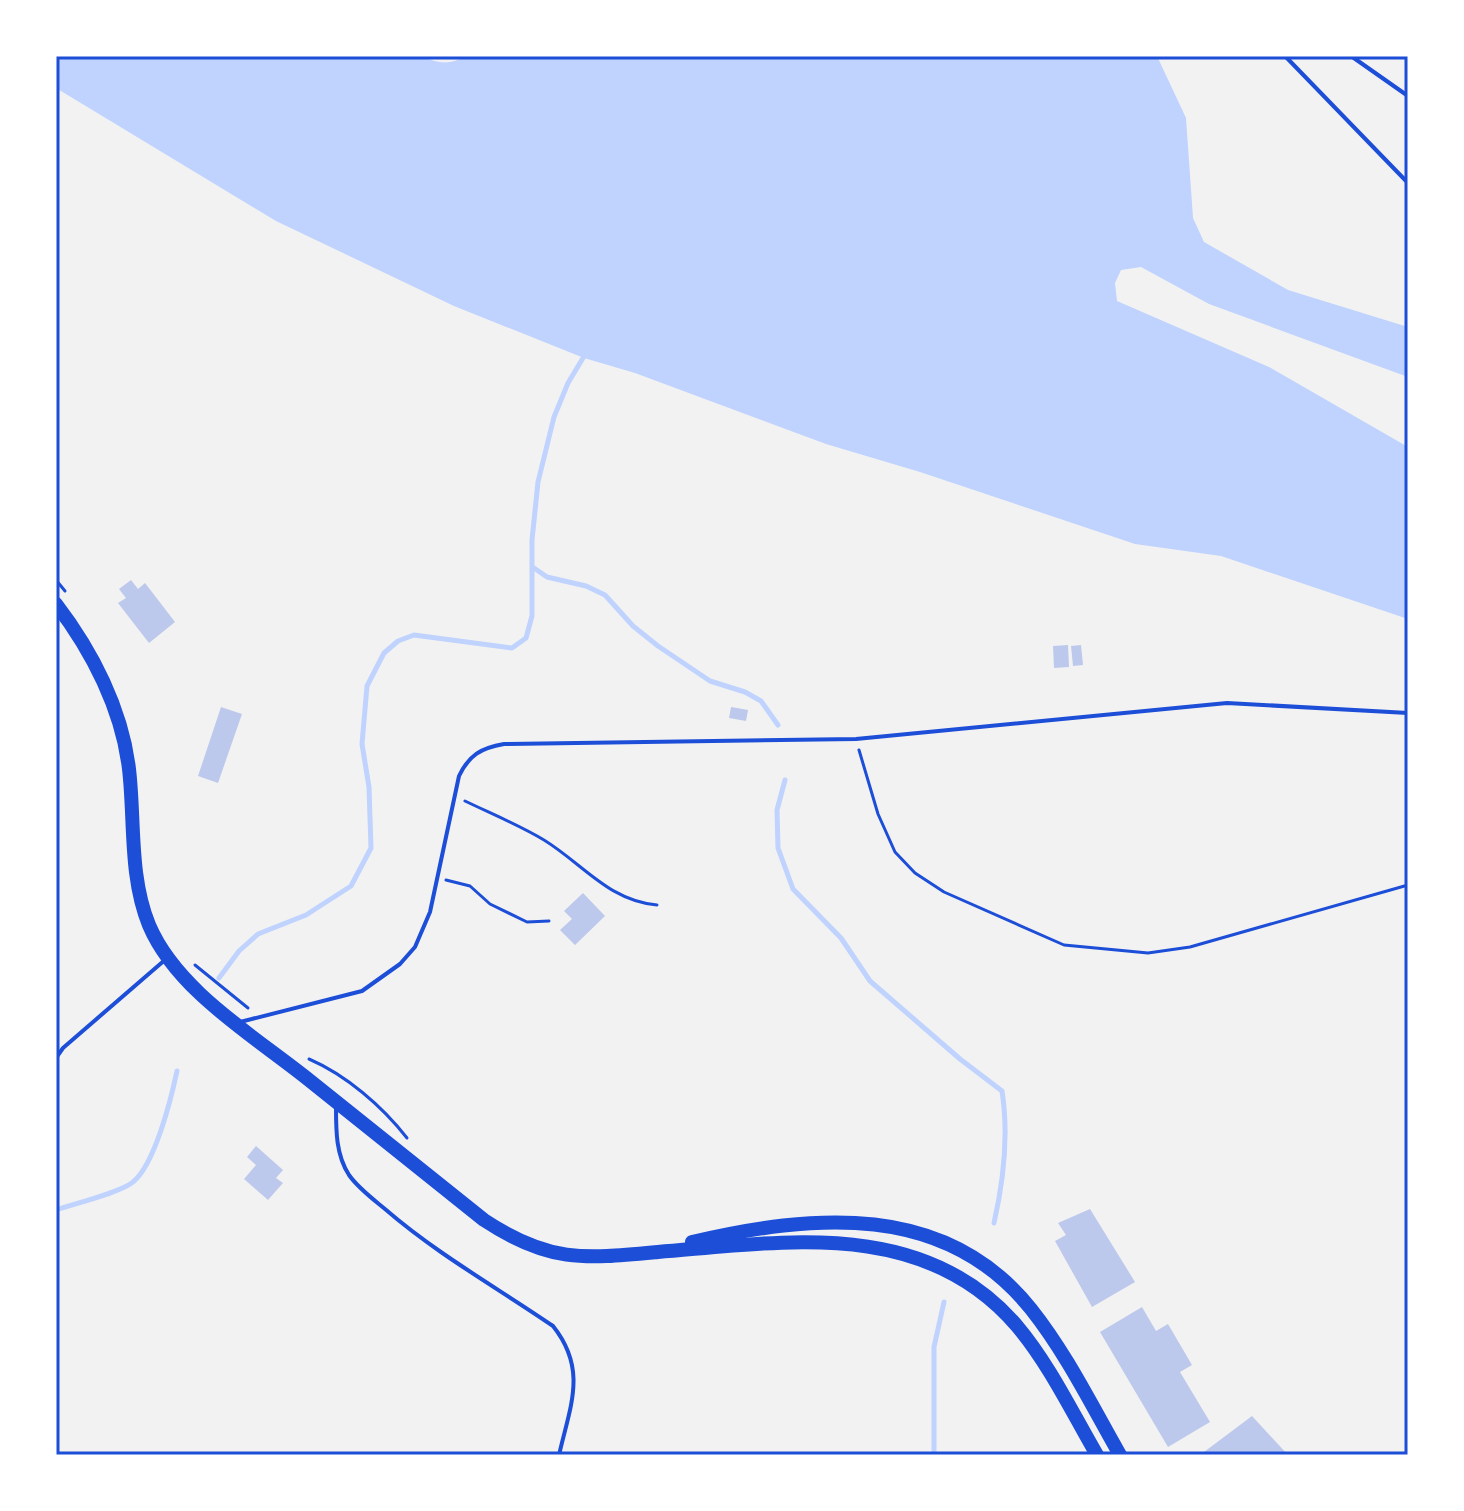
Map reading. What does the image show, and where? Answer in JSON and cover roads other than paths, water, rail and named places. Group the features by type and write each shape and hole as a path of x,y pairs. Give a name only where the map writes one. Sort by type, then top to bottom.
{"main road":[{"path":"56,604 88,652 111,700 129,765 137,877 151,928 168,958 198,991 237,1023 484,1220 534,1248 561,1256 592,1258 806,1241 868,1245 926,1262 975,1288 1015,1323 1046,1368 1097,1455"},
{"path":"645,1253 738,1231 808,1223 869,1222 899,1226 924,1234 989,1268 1030,1308 1120,1455"}],"lane":[{"path":"1285,56 1408,183"},
{"path":"1351,56 1408,96"},
{"path":"237,1023 362,991 379,981 415,947 430,912 454,796 465,763 487,747 504,744 856,739 1227,703 1408,713"},
{"path":"56,1058 63,1048 168,958"},
{"path":"336,1102 338,1146 349,1175 361,1188 448,1259 553,1326 564,1340 574,1371 575,1388 559,1455"}],"water":[{"path":"56,56 422,56 443,62 464,56 1157,56 1186,118 1193,218 1204,242 1288,290 1408,327 1408,377 1209,304 1141,267 1121,270 1115,283 1117,301 1269,367 1408,447 1408,619 1221,556 1135,544 826,444 635,373 584,358 454,306 276,221 56,88"}],"waterway":[{"path":"219,978 239,951 258,934 306,915 351,886 371,848 369,787 362,744 367,686 384,653 398,641 414,635 512,648 526,638 532,616 532,540 538,482 554,417 568,383 586,353"},
{"path":"534,568 547,577 586,586 605,595 633,626 658,646 710,681 745,692 761,701 778,725"},
{"path":"785,780 777,810 778,848 793,889 841,938 870,981 1002,1091 1004,1157 994,1223"},
{"path":"56,1210 119,1190 141,1173 161,1130 177,1071"},
{"path":"934,1455 934,1347 944,1302"}]}
